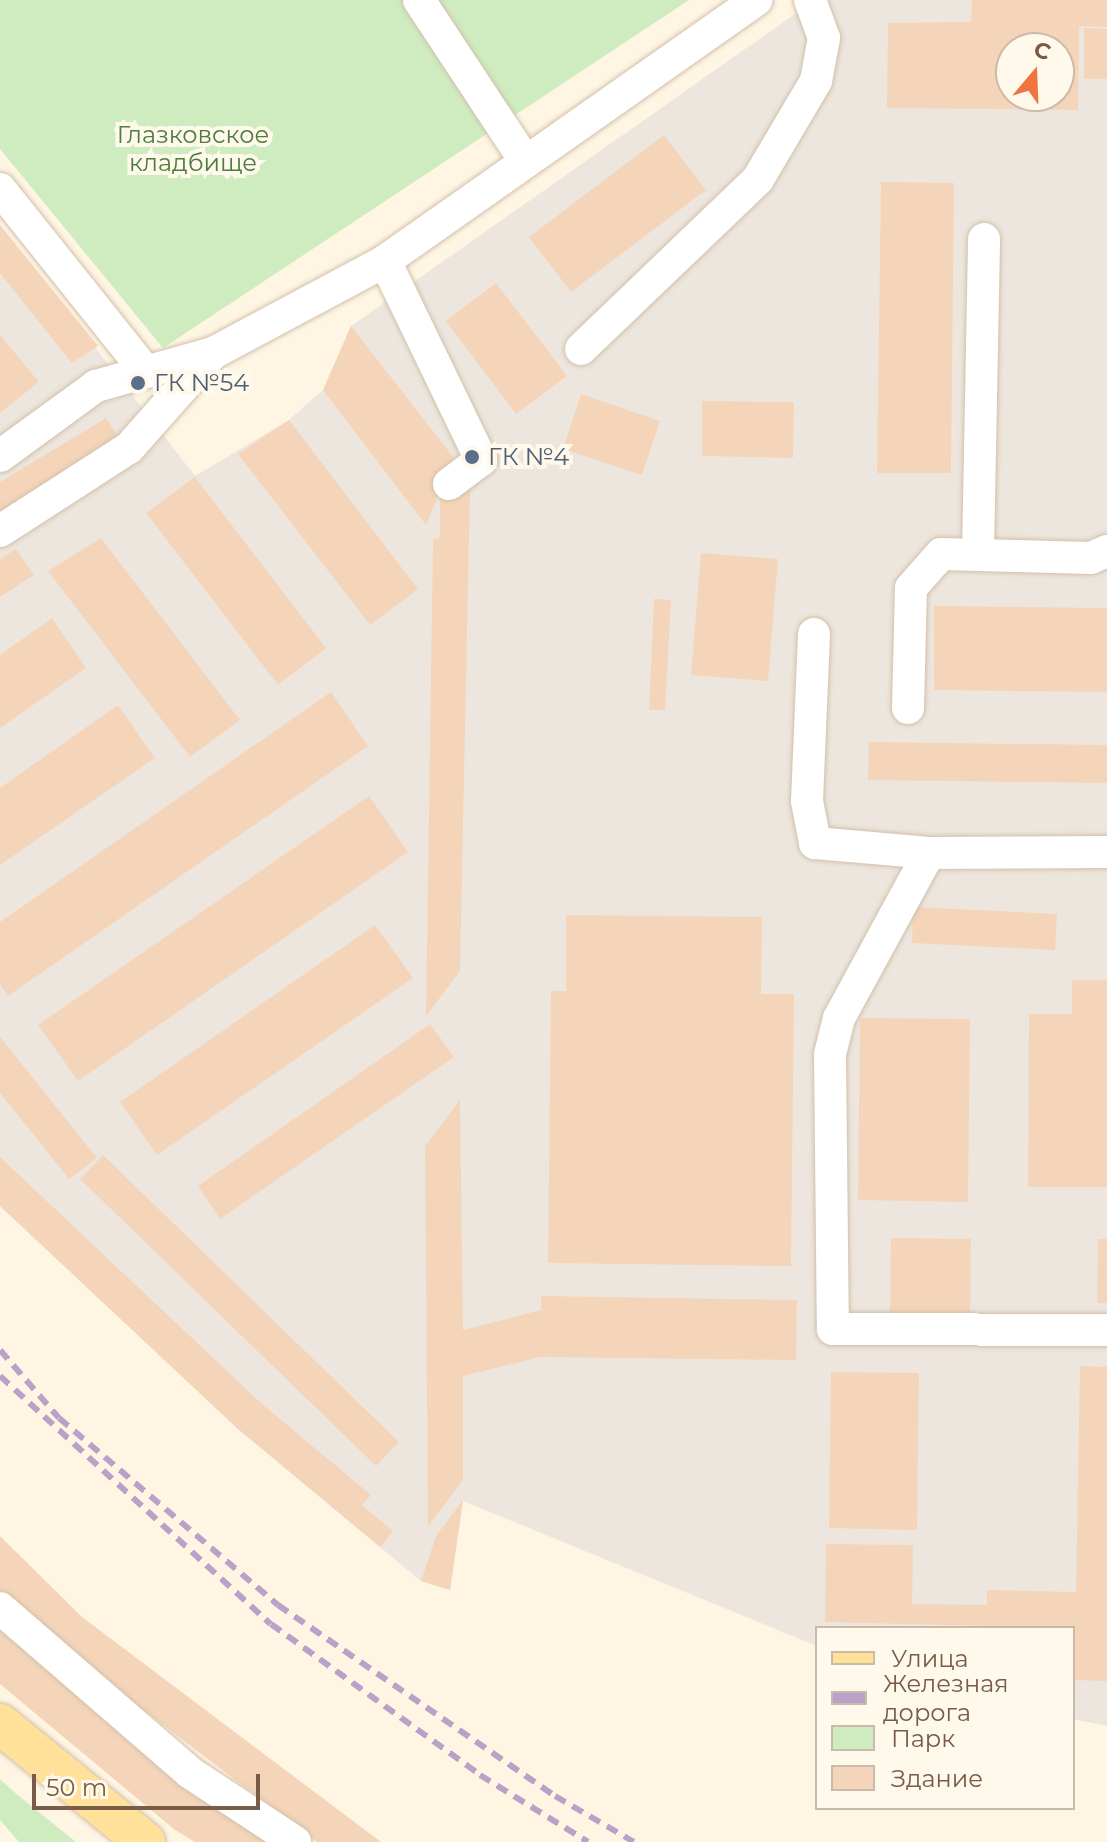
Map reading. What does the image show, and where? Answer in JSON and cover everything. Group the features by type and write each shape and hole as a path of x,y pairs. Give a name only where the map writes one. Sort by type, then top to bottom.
{"main road":[{"path":"0,1724 145,1842"}],"street":[{"path":"419,0 525,161"},
{"path":"0,456 96,386 213,353 385,261 757,0"},
{"path":"581,349 758,179 816,81 824,38 810,0"},
{"path":"0,189 146,372"},
{"path":"978,555 984,239"},
{"path":"385,261 481,460 449,484"},
{"path":"0,531 129,448 213,353"},
{"path":"908,708 911,588 941,554 1091,558 1107,551"},
{"path":"814,634 807,801 815,843 929,853 1107,852"},
{"path":"929,853 839,1018 830,1055 833,1329 1107,1330"},
{"path":"0,1608 189,1772 295,1842"}],"shaded area":[{"path":"815,0 1107,0 1107,1726 1075,1719 1075,1626 815,1626 815,1645 463,1501 450,1590 421,1581 238,1429 0,1206 0,225 195,476 289,420 323,390 351,326"}],"green space":[{"name":"Глазковское кладбище","path":"0,0 689,0 163,348 0,149"},
{"path":"0,1779 76,1842 19,1842 0,1820"}],"building":[{"path":"972,0 1107,0 1107,27 1079,26 1078,110 1075,110 1075,32 995,32 995,109 887,108 888,23 971,22"},
{"path":"1084,28 1107,29 1107,79 1084,79"},
{"path":"664,135 706,190 571,292 529,237"},
{"path":"881,182 954,183 951,473 877,473"},
{"path":"0,225 98,346 72,363 0,273"},
{"path":"496,283 567,376 516,414 446,321"},
{"path":"351,326 454,458 426,525 323,390"},
{"path":"0,335 39,382 0,413"},
{"path":"581,394 660,421 642,475 563,449"},
{"path":"702,401 794,402 793,458 702,456"},
{"path":"106,418 118,436 0,514 0,482"},
{"path":"289,420 418,589 370,625 238,454"},
{"path":"195,477 326,648 278,685 146,513"},
{"path":"440,488 470,489 460,971 426,1016 433,539 440,538"},
{"path":"101,538 240,720 190,757 48,571"},
{"path":"16,549 34,575 0,597 0,559"},
{"path":"701,553 778,559 768,681 691,675"},
{"path":"654,599 671,600 665,710 649,710"},
{"path":"934,606 1107,608 1107,692 934,690"},
{"path":"52,618 86,668 0,728 0,655"},
{"path":"331,692 368,746 8,996 0,984 0,922"},
{"path":"118,705 155,758 0,865 0,788"},
{"path":"869,742 1107,745 1107,783 868,780"},
{"path":"369,796 408,852 78,1081 38,1025"},
{"path":"913,907 1057,914 1055,950 912,943"},
{"path":"566,915 762,917 761,994 794,994 791,1266 548,1263 551,991 566,991"},
{"path":"375,925 413,978 157,1155 120,1102"},
{"path":"1072,980 1107,980 1107,1187 1028,1187 1029,1014 1072,1014"},
{"path":"860,1018 970,1019 968,1202 858,1200"},
{"path":"430,1024 454,1057 220,1219 198,1186"},
{"path":"0,1037 97,1158 69,1179 0,1093"},
{"path":"460,1100 463,1330 541,1310 541,1296 797,1300 796,1360 540,1357 463,1376 463,1480 428,1526 425,1146"},
{"path":"103,1155 399,1442 376,1466 80,1179"},
{"path":"0,1157 262,1404 371,1495 362,1505 393,1531 380,1547 238,1429 0,1206"},
{"path":"891,1238 971,1239 970,1318 890,1317"},
{"path":"1098,1239 1107,1239 1107,1303 1097,1303"},
{"path":"1080,1366 1107,1367 1107,1681 1075,1680 1075,1626 825,1622 826,1544 913,1545 912,1604 987,1605 987,1590 1076,1592"},
{"path":"831,1372 919,1373 917,1530 829,1528"},
{"path":"463,1500 450,1590 421,1581 436,1536"},
{"path":"0,1536 82,1617 381,1842 317,1842 45,1635 0,1591"},
{"path":"0,1630 183,1788 266,1842 195,1842 175,1830 0,1684"}],"railway":[{"path":"0,1350 59,1418 278,1605 555,1796 634,1842"},
{"path":"0,1376 271,1624 480,1775 588,1842"}],"place":[{"name":"ГК №54","path":"138,383"},
{"name":"ГК №4","path":"472,457"}]}
